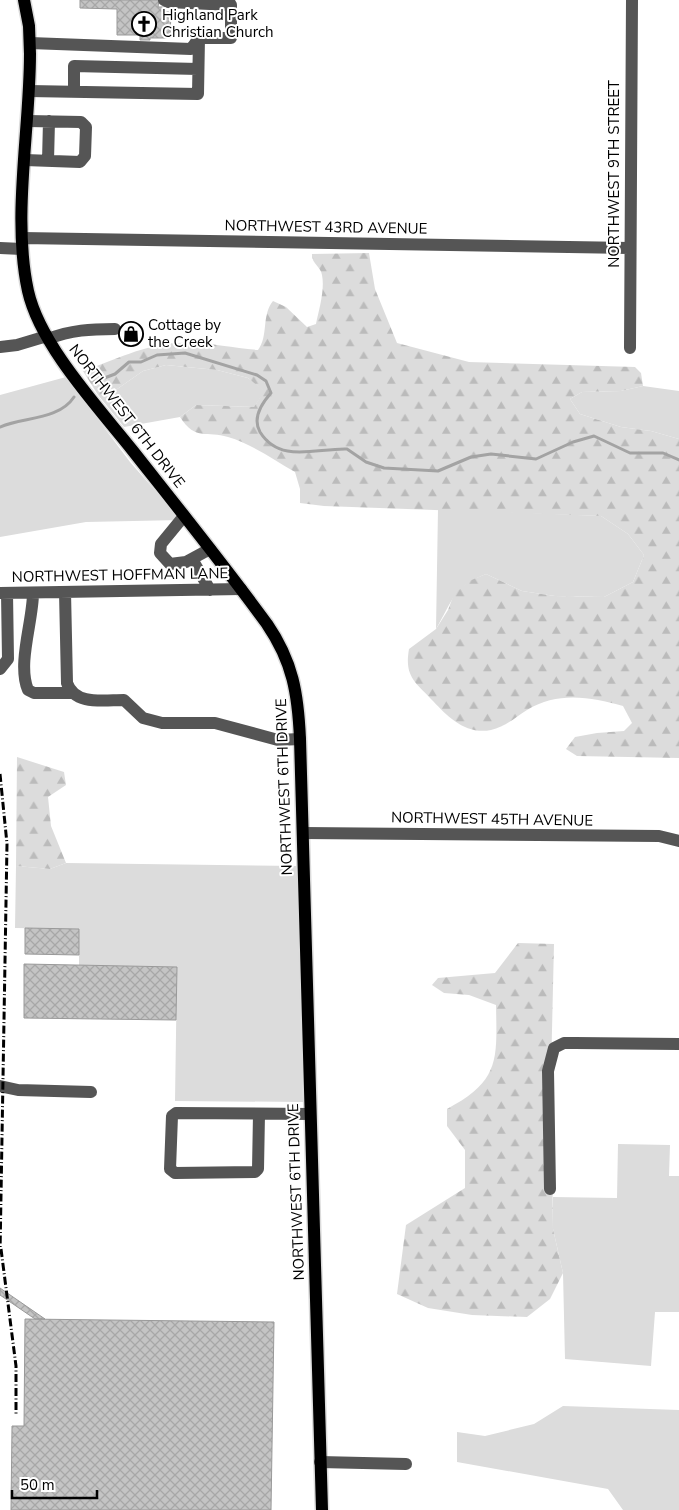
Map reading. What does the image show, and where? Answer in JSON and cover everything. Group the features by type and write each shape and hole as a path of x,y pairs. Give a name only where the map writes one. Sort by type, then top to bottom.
{"main road":[{"name":"NORTHWEST 6TH DRIVE","path":"24,0 30,43 22,243 28,292 48,337 82,386 241,589 277,639 290,665 295,681 300,739 322,1510"}],"street":[{"name":"NORTHWEST 9TH STREET","path":"630,348 632,0"},
{"path":"30,43 195,43 231,38 230,3 166,1"},
{"path":"29,90 198,94 195,43"},
{"path":"74,92 74,66 198,69"},
{"path":"25,160 80,162 85,156 86,127 82,122 28,121"},
{"path":"48,161 49,122"},
{"name":"NORTHWEST 43RD AVENUE","path":"0,248 22,243 630,248"},
{"path":"0,347 17,345 82,329 115,329"},
{"path":"184,516 161,544 160,553 170,564 186,562 210,549"},
{"path":"192,559 210,590"},
{"name":"NORTHWEST HOFFMAN LANE","path":"4,593 241,589"},
{"path":"33,592 33,607 26,651 25,683 28,690 34,693 70,693 80,699 124,700 143,718 162,723 215,723 278,740 300,739"},
{"path":"65,592 67,683 70,693"},
{"path":"0,669 8,659 4,593"},
{"name":"NORTHWEST 45TH AVENUE","path":"303,833 659,836 679,841"},
{"path":"550,1189 549,1061 554,1048 564,1044 579,1043 679,1044"},
{"path":"0,1086 18,1090 90,1092"},
{"path":"259,1114 258,1170 255,1172 176,1173 170,1169 172,1116 176,1113 310,1114"},
{"path":"320,1462 406,1464"}],"green space":[{"path":"369,253 375,289 397,343 469,362 635,367 641,373 643,386 621,391 582,392 570,399 580,414 621,427 651,431 679,439 679,758 577,756 566,749 575,737 624,731 632,723 623,706 587,698 551,700 527,710 496,729 474,730 451,719 417,684 410,673 408,666 409,649 436,629 448,610 454,594 469,581 486,574 522,591 555,596 604,597 633,582 644,555 628,534 601,516 324,506 300,503 300,489 295,472 237,440 221,435 202,434 191,430 180,417 196,405 254,407 264,391 248,378 217,370 166,365 143,371 113,392 98,395 83,371 153,346 166,344 198,343 258,350 263,338 267,313 273,301 286,307 307,327 316,324 323,281 321,272 313,260 312,254"},
{"path":"166,365 217,370 248,378 265,391 254,407 196,405 180,417 124,427 98,395 113,392 143,371"},
{"path":"66,377 130,462 181,520 86,522 0,537 0,395"},
{"path":"643,386 679,391 679,439 651,431 621,427 580,414 570,399 582,392 621,391"},
{"path":"438,509 601,516 628,534 644,555 633,582 604,597 555,596 522,591 486,574 460,589 436,629"},
{"path":"17,757 64,772 66,785 48,797 51,826 66,863 50,869 16,866"},
{"path":"66,863 299,866 303,1102 175,1101 177,967 79,965 79,929 15,928 16,866 50,869"},
{"path":"518,943 554,944 551,1073 553,1229 563,1273 550,1299 527,1317 472,1315 428,1308 397,1294 406,1225 465,1188 465,1150 447,1126 447,1109 477,1089 486,1078 492,1067 496,1041 496,1005 469,995 444,993 432,985 438,978 495,973"},
{"path":"618,1144 670,1145 669,1176 679,1176 679,1312 655,1312 651,1366 565,1359 563,1273 553,1229 553,1197 617,1198"},
{"path":"563,1406 679,1410 679,1510 623,1510 608,1489 457,1462 457,1432 485,1436 534,1424"}],"building":[{"name":"Highland Park Christian Church","path":"80,0 159,0 158,7 165,7 165,12 171,12 170,38 140,40 140,35 117,35 117,9 80,8"},
{"path":"25,928 79,929 79,955 25,954"},
{"path":"24,964 177,967 176,1020 24,1018"},
{"path":"0,1288 45,1319 35,1319 0,1295"},
{"path":"25,1319 274,1322 271,1510 11,1510 12,1426 24,1426"}],"waterway":[{"path":"94,382 115,374 129,362 141,362 157,355 185,353 257,375 266,381 271,393 259,411 258,427 268,442 278,448 299,452 347,449 366,462 384,468 438,471 471,457 491,454 536,459 573,442 594,436 630,453 663,453 679,460"},
{"path":"0,427 50,414 59,410 74,397"}],"railway":[{"path":"0,774 7,844 0,1254"},
{"path":"1,1249 16,1366 16,1416"}],"place":[{"name":"Highland Park Christian Church","path":"144,24"},
{"name":"Cottage by the Creek","path":"131,334"}]}
